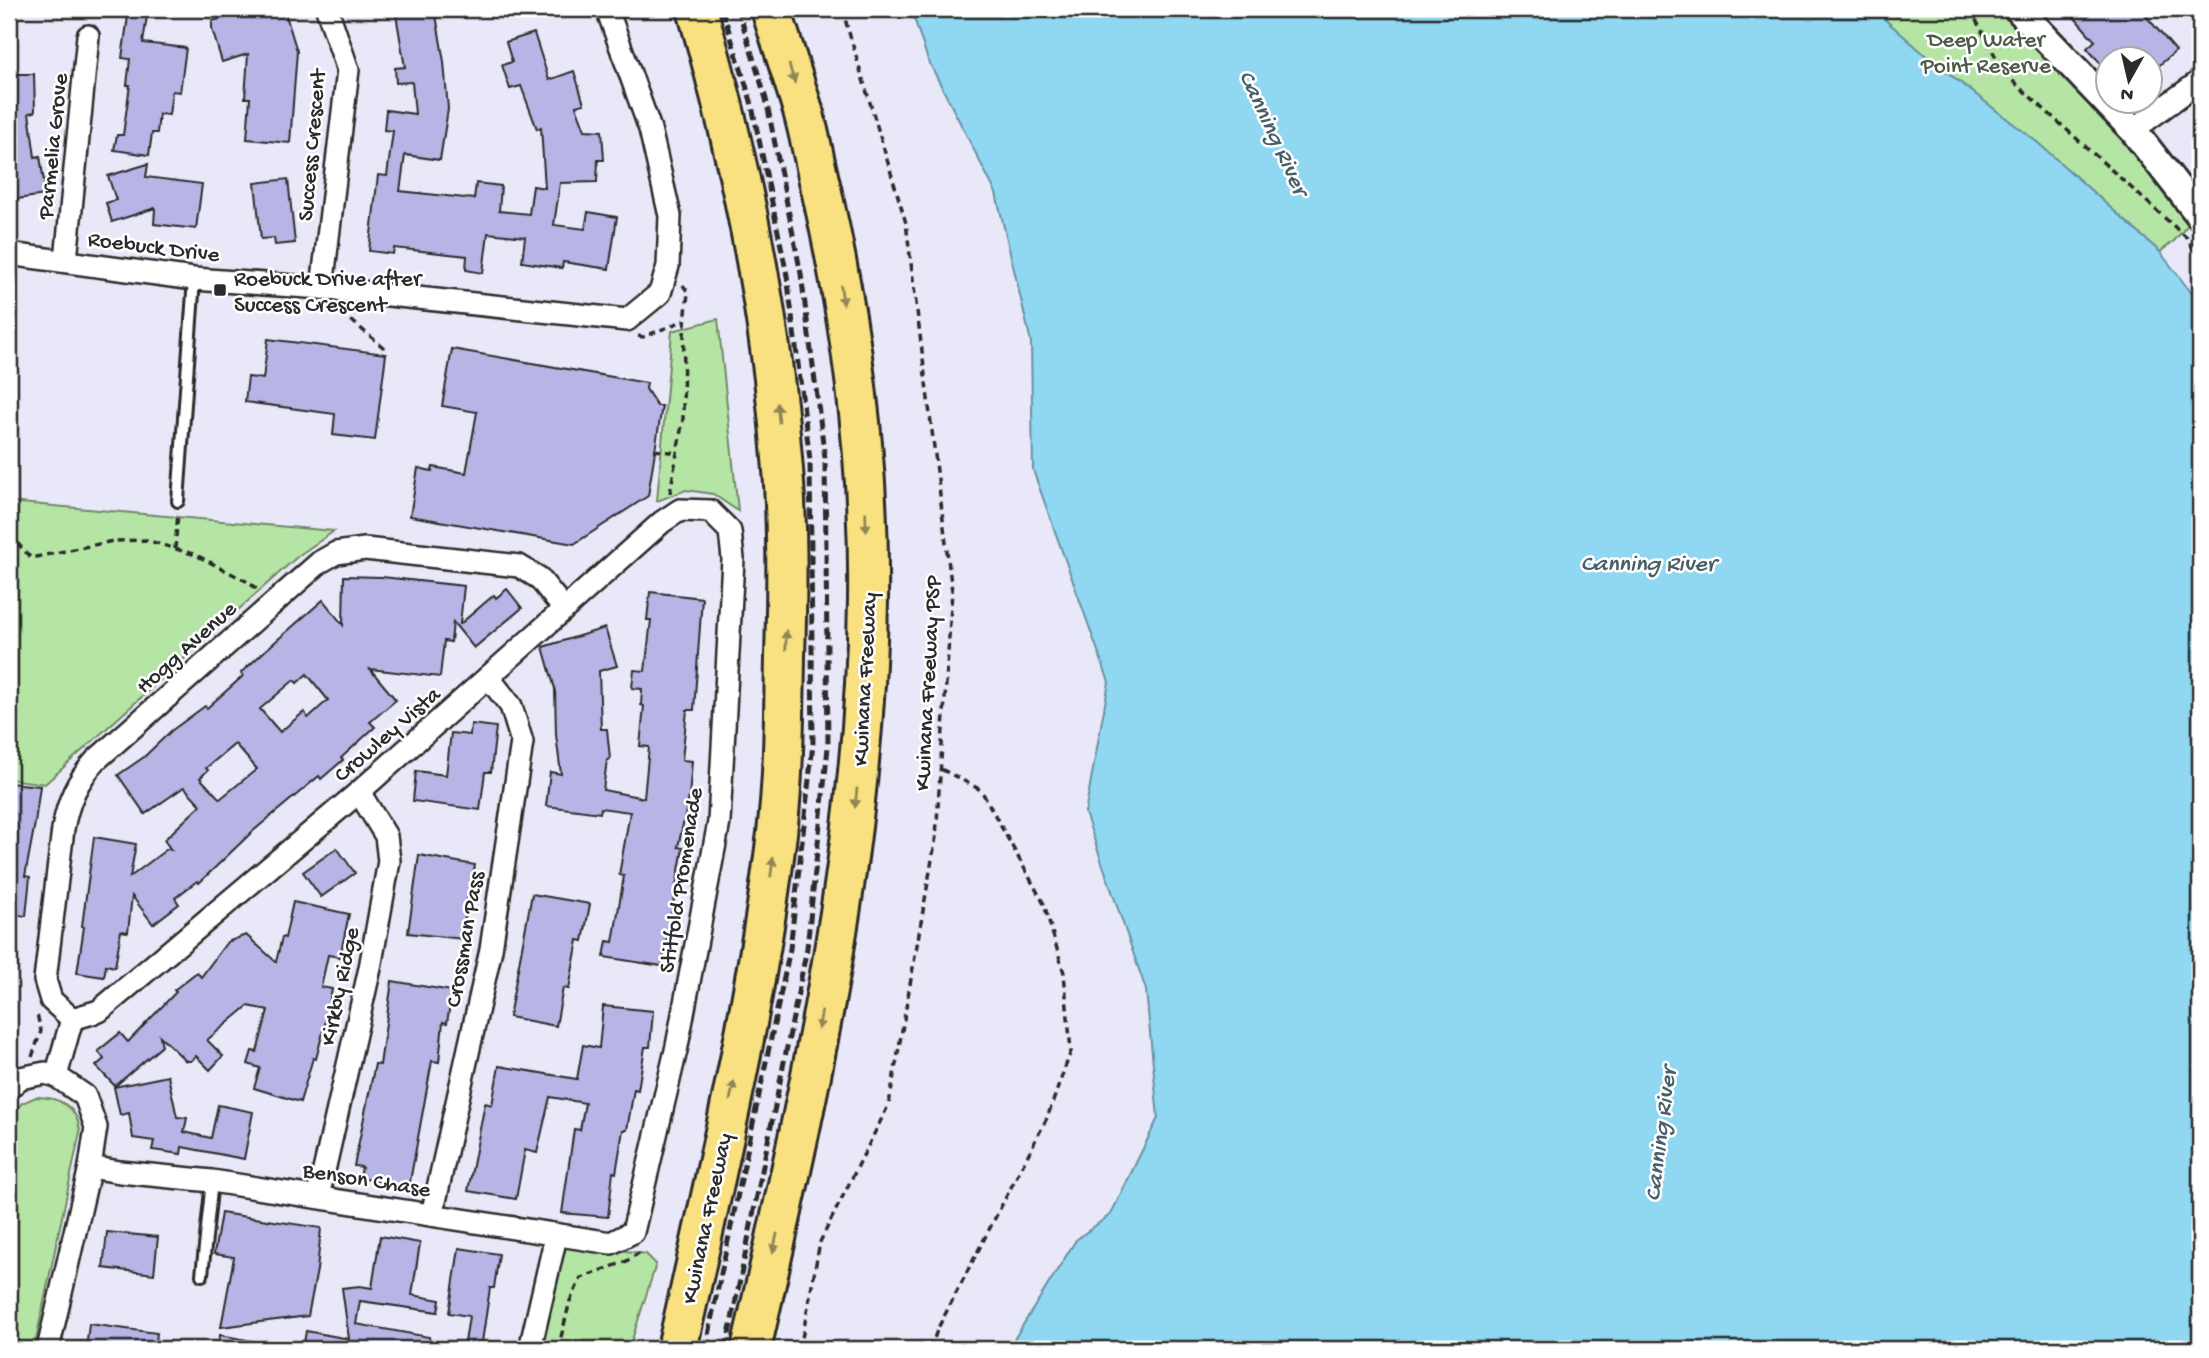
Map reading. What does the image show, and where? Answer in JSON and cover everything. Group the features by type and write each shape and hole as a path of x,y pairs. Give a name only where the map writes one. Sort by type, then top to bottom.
{"highway":[{"name":"Kwinana Freeway","path":"677,1349 762,944 775,842 785,716 787,576 783,458 761,279 725,110 697,9"},
{"name":"Kwinana Freeway","path":"751,1349 834,953 850,851 863,720 868,600 863,468 839,268 803,109 771,9"},
{"path":"670,1349 700,1244"}],"street":[{"name":"Success Crescent","path":"322,288 348,70 327,9"},
{"path":"607,9 650,129 670,216 668,266"},
{"path":"2018,9 2133,130 2200,216"},
{"name":"Parmelia Grove","path":"66,260 88,36"},
{"path":"2133,130 2200,81"},
{"name":"Roebuck Drive","path":"9,254 194,279 322,288 627,320 660,293 668,266"},
{"name":"Crowley Vista","path":"72,1019 99,1012 359,792 662,522 680,510 710,511 730,531"},
{"name":"Stitfold Promenade","path":"640,1235 719,822 733,559 730,531"},
{"name":"Hogg Avenue","path":"51,1000 45,980 65,819 72,793 84,773 327,557 344,551 365,549 519,566 538,578 564,610"},
{"name":"Crossman Pass","path":"432,1215 491,950 522,742 511,706 489,678"},
{"name":"Kirkby Ridge","path":"318,1197 370,968 389,861 386,836 359,792"},
{"path":"51,1000 72,1019 56,1076"},
{"path":"9,1088 20,1078 45,1073 56,1076 85,1096 92,1114 96,1139 48,1349"},
{"name":"Benson Chase","path":"90,1167 212,1181 611,1243 640,1235"},
{"path":"530,1349 556,1236"}],"lane":[{"path":"178,501 194,279"},
{"path":"202,1275 212,1181"}],"path":[{"name":"Kwinana Freeway PSP","path":"800,1349 820,1242 889,1104 936,838 952,592 906,223 842,9"},
{"path":"1970,9 2005,74 2067,127 2187,238 2200,259"},
{"path":"668,266 688,292 684,335 683,419 668,502"},
{"path":"354,292 352,321 383,347 382,353"},
{"path":"654,450 678,453"},
{"path":"175,549 178,501"},
{"path":"9,534 31,558 124,541 146,540 196,555 248,582 272,604"},
{"path":"930,1349 938,1328 1046,1118 1071,1051 1064,973 1044,904 981,790 941,769"},
{"path":"21,1063 33,1056 41,1031 37,1011 51,1000"},
{"path":"558,1349 570,1301 582,1278 627,1261 643,1250 640,1235"}],"green space":[{"name":"Deep Water Point Reserve","path":"1873,9 2003,9 2094,110 2094,116 2100,116 2193,219 2174,241 2160,252 2038,143 1925,55"},
{"path":"718,319 738,511 713,494 686,490 657,501 672,331"},
{"path":"9,502 334,531 298,556 45,784 9,779"},
{"path":"36,1097 53,1099 66,1105 76,1116 80,1132 34,1349 9,1349 9,1117 22,1103"},
{"path":"560,1241 646,1254 656,1264 629,1349 536,1349"}],"water":[{"name":"Canning River","path":"911,9 1873,9 1925,55 2038,143 2160,252 2200,304 2200,1349 1008,1349 1076,1240 1111,1214 1158,1118 1146,990 1085,813 1109,682 1033,470 1031,342 996,193 928,60"}],"building":[{"path":"129,9 148,9 143,43 186,48 180,92 172,91 169,115 159,114 157,133 152,133 149,155 114,150 117,135 123,135 130,85 127,85 130,59 122,58"},
{"path":"232,9 284,9 297,51 290,143 247,139 250,98 245,98 248,54 222,62 212,29 212,21 235,15"},
{"path":"395,9 435,9 448,109 440,160 405,155 400,191 474,199 476,183 501,186 499,211 529,214 533,186 545,188 541,127 537,129 521,86 510,89 502,65 512,62 506,42 534,33 549,80 574,71 584,104 576,106 585,130 602,131 604,160 598,160 597,182 560,183 554,225 585,229 588,212 617,217 609,269 563,262 562,268 522,262 525,237 488,233 483,273 466,270 467,256 394,248 393,254 369,251 378,175 387,176 393,131 384,130 386,110 415,114 412,82 396,83 395,68 405,67"},
{"path":"2067,9 2140,9 2176,51 2164,61 2164,46 2094,46 2094,56 2087,48 2095,41"},
{"path":"9,74 34,74 35,112 29,113 35,157 40,156 46,195 9,200"},
{"path":"148,164 146,177 202,184 196,229 154,224 155,208 112,222 106,203 116,200 108,176"},
{"path":"288,179 295,243 275,245 274,238 261,239 255,183"},
{"path":"268,339 386,354 375,440 333,435 335,414 245,402 248,377 263,379"},
{"path":"452,349 647,383 646,389 657,406 662,406 648,496 574,544 410,516 418,468 432,471 433,467 466,473 477,412 442,406"},
{"path":"344,576 382,577 464,586 460,624 494,595 496,598 507,589 522,608 474,648 453,622 451,642 444,641 440,677 370,669 396,700 370,722 375,727 321,779 319,776 252,832 199,883 197,881 175,898 179,904 153,924 132,896 128,932 121,931 115,967 106,965 104,977 77,973 94,837 136,844 130,877 167,849 171,850 164,840 201,805 184,787 145,814 118,775 144,757 171,731 205,706 207,708 243,676 241,673 323,600 343,625","holes":["307,674 328,700 308,718 304,712 280,732 260,709 294,680 297,683","235,744 257,769 220,799 200,778 208,770 206,768"]},
{"path":"650,592 702,598 694,710 687,710 682,760 692,761 689,797 678,847 683,848 662,966 604,957 607,941 613,942 624,876 619,875 630,812 601,808 600,813 546,806 550,772 561,774 556,735 555,689 543,647 605,628 617,666 599,671 601,729 607,729 610,759 607,760 603,790 644,798 649,747 640,746 644,706 641,705 642,689 632,688 634,670 645,671 651,620 647,620"},
{"path":"471,724 496,727 491,772 485,772 480,810 413,801 416,771 446,775 451,733 470,735"},
{"path":"9,783 40,786 25,876 30,877 26,916 9,914"},
{"path":"337,848 355,873 321,897 303,872"},
{"path":"419,855 475,865 467,899 463,939 408,933"},
{"path":"532,894 590,904 583,941 578,940 569,989 563,988 556,1026 509,1017"},
{"path":"293,902 349,914 340,957 328,955 321,987 332,989 316,1059 313,1058 300,1102 254,1088 260,1068 248,1064 252,1051 257,1052 268,1010 248,1006 207,1040 223,1056 210,1070 196,1056 191,1061 186,1061 160,1036 162,1046 115,1086 96,1066 104,1059 98,1051 120,1033 128,1042 176,992 174,990 197,972 201,977 227,942 246,935 276,962 282,937 285,938"},
{"path":"392,981 452,991 447,1023 443,1022 439,1062 432,1061 409,1187 360,1178 362,1167 354,1166 375,1064 380,1065"},
{"path":"603,1006 653,1011 650,1047 645,1047 638,1090 634,1089 627,1130 623,1130 616,1173 613,1172 608,1217 562,1213 574,1129 580,1130 585,1103 550,1097 537,1153 525,1150 516,1199 468,1191 485,1103 492,1105 499,1066 577,1079 583,1045 599,1048"},
{"path":"168,1076 177,1117 187,1118 184,1132 211,1138 218,1105 253,1112 244,1159 182,1147 181,1154 152,1150 154,1141 133,1138 129,1113 120,1115 114,1087"},
{"path":"221,1213 321,1228 317,1270 308,1316 221,1327 234,1257 214,1254"},
{"path":"107,1232 158,1237 154,1274 103,1268"},
{"path":"380,1236 420,1243 412,1295 440,1300 438,1312 360,1301 356,1324 429,1337 431,1349 303,1349 306,1331 349,1339 342,1288 372,1288"},
{"path":"459,1248 499,1254 494,1288 490,1288 481,1349 464,1349 469,1316 449,1313"},
{"path":"89,1324 157,1333 155,1349 86,1349"},
{"path":"220,1335 258,1342 258,1349 217,1349"}],"railway":[{"path":"705,1349 790,949 813,744 810,460 787,275 751,101 722,9"},
{"path":"726,1349 807,948 828,747 825,458 801,274 766,99 738,9"}],"place":[{"name":"Roebuck Drive after Success Crescent","path":"220,290"}]}
